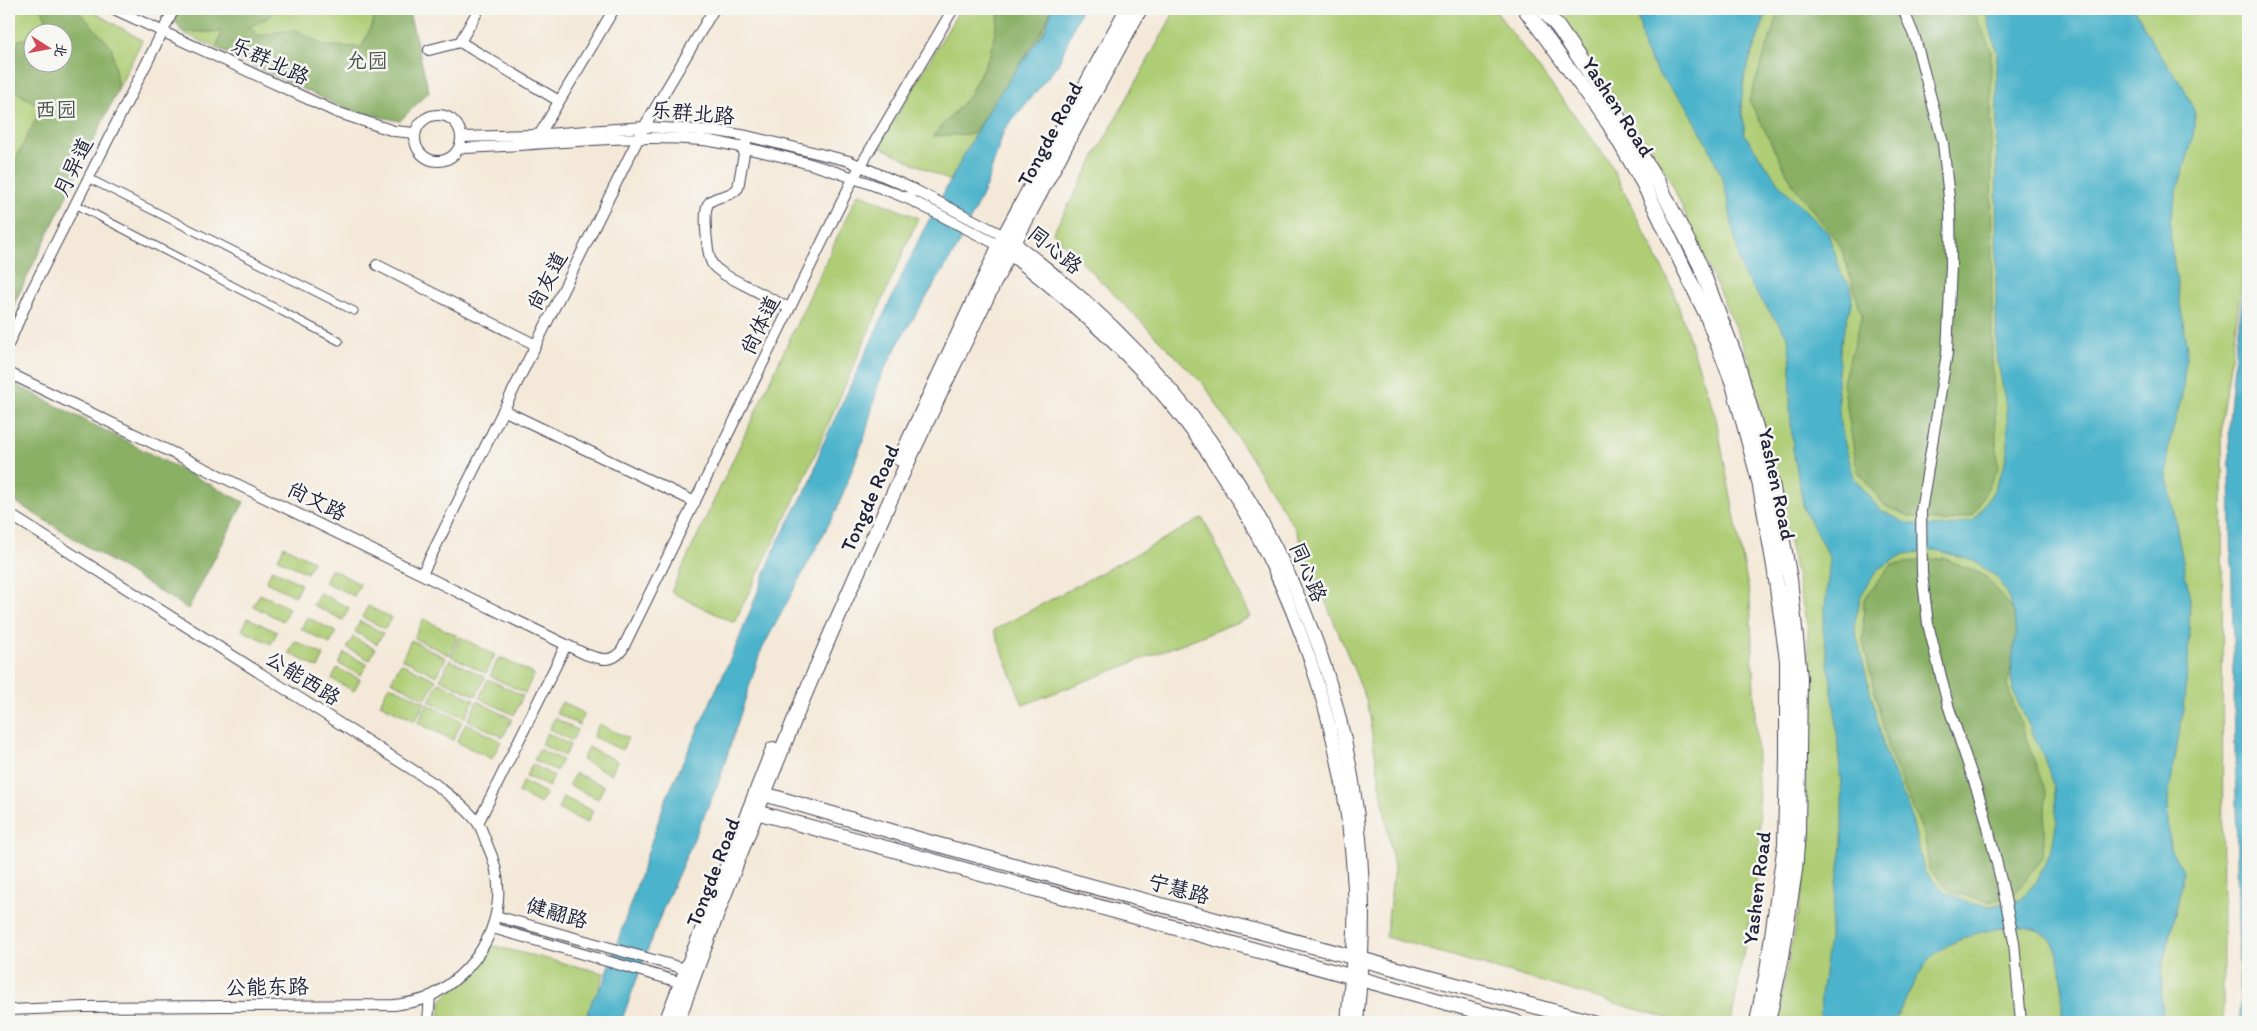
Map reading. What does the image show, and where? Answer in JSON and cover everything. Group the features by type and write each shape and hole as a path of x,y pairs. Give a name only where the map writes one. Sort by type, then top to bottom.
{"main road":[{"name":"Tongde Road","path":"677,1022 686,984 752,811 1007,245 1127,9"},
{"name":"Tongde Road","path":"1007,245 1140,9"},
{"name":"Yashen Road","path":"1525,9 1610,124 1643,182 1706,314 1730,375 1759,480 1774,566 1787,660 1787,760 1785,844 1767,970 1757,1022"},
{"name":"Yashen Road","path":"1542,9 1558,28 1604,94 1659,184 1700,265 1736,358 1772,483 1790,579 1800,687 1796,870 1782,957 1768,1022"},
{"name":"宁慧路","path":"760,793 1357,959 1593,1022"},
{"name":"宁慧路","path":"752,811 1516,1022"},
{"name":"Tongde Road","path":"666,1022 686,984"}],"street":[{"name":"乐群北路","path":"114,9 336,112 374,125 415,133"},
{"name":"月异道","path":"9,344 32,290 161,31 174,9"},
{"path":"460,42 479,9"},
{"path":"534,145 614,9"},
{"name":"尚友道","path":"422,574 644,127 714,9"},
{"name":"尚体道","path":"608,660 616,658 622,650 854,176 953,9"},
{"path":"1903,9 1920,54 1943,143 1950,208 1951,266 1947,353 1921,511 1922,573 1928,624 1948,705 1983,808 2002,884 2014,942 2021,1022"},
{"path":"429,50 460,42 560,101"},
{"path":"440,114 457,124 462,137 460,148 456,154 444,161 429,160 419,152 415,133 427,118 440,114"},
{"name":"乐群北路","path":"462,137 644,127 717,131 802,148 860,166 930,204"},
{"path":"746,136 738,188 733,194 714,199 708,204 706,218 710,259 717,269 725,275 789,308"},
{"name":"乐群北路","path":"460,148 534,145 639,137 704,140 816,164 911,194"},
{"path":"88,178 354,311"},
{"path":"75,204 339,341"},
{"path":"930,204 974,221 1007,245"},
{"path":"930,204 970,231 1007,245"},
{"name":"同心路","path":"1007,245 1086,300 1140,354 1171,389 1212,443 1247,494 1279,553 1328,674 1353,783 1362,872 1356,978 1357,1022"},
{"path":"377,265 536,345"},
{"name":"尚文路","path":"9,373 566,645 599,659 608,660"},
{"path":"503,410 695,502"},
{"name":"公能西路","path":"9,514 435,784 458,802 478,823 493,856 499,877 496,916 493,928"},
{"path":"478,823 566,645"},
{"name":"健翮路","path":"496,916 691,970"},
{"name":"健翮路","path":"493,928 686,984"},
{"name":"公能东路","path":"9,1010 84,1007 394,1005 430,996 462,974 487,941 493,928"},
{"name":"同心路","path":"1346,1022 1356,978"},
{"path":"428,1022 430,996"}],"green space":[{"name":"西园","path":"9,9 88,9 142,40 9,314"},
{"name":"西园","path":"42,9 77,9 112,48 118,90 9,314 9,180 19,152 42,108 10,88 18,40 22,39 22,72 72,72 72,22 47,22"},
{"name":"允园","path":"180,9 408,9 429,92 400,121 346,109 182,32 174,19"},
{"name":"允园","path":"180,9 275,9 271,16 249,27 259,36 294,29 325,46 362,47 377,12 376,9 408,9 429,92 400,121 346,109 216,48 222,32 182,32 174,19"},
{"path":"960,9 1054,9 1045,30 950,181 879,146"},
{"path":"1000,9 1051,9 1043,29 973,134 933,136 968,97 990,54"},
{"path":"1176,9 1494,9 1609,161 1673,290 1716,418 1750,598 1761,854 1731,1022 1681,1022 1386,937 1394,868 1366,699 1295,528 1205,386 1053,233"},
{"path":"1555,9 2248,9 2248,239 2222,421 2223,1022 1776,1022 1804,881 1808,629 1749,359 1668,175"},
{"path":"1780,9 1973,9 1991,51 1992,361 1998,469 1973,515 1945,522 1909,516 1885,506 1857,470 1843,382 1862,315 1841,247 1794,186 1749,100"},
{"path":"858,193 918,218 803,482 734,623 671,592"},
{"path":"9,381 244,502 188,609 9,498"},
{"path":"1203,518 1251,617 1023,705 994,630"},
{"path":"284,546 313,561 307,573 278,559"},
{"path":"1943,558 1984,575 2021,620 2007,686 2046,793 2043,857 2015,893 1989,902 1951,892 1929,870 1925,837 1889,752 1863,642 1864,599 1891,565"},
{"path":"272,569 301,584 295,596 266,582"},
{"path":"331,569 360,584 354,596 325,582"},
{"path":"320,593 349,608 343,620 313,605"},
{"path":"260,594 289,608 283,621 253,606"},
{"path":"368,606 391,618 385,629 362,617"},
{"path":"307,617 336,632 330,644 301,629"},
{"path":"248,618 277,632 271,644 242,630"},
{"path":"423,619 458,636 449,655 414,638"},
{"path":"360,621 383,633 377,644 355,632"},
{"path":"353,637 375,649 370,660 347,648"},
{"path":"460,637 495,655 486,673 451,656"},
{"path":"411,640 446,658 437,676 402,659"},
{"path":"295,641 324,655 318,668 289,653"},
{"path":"344,653 367,664 361,675 339,664"},
{"path":"499,657 534,674 525,693 490,676"},
{"path":"450,660 485,677 476,696 440,679"},
{"path":"401,663 436,680 426,699 391,681"},
{"path":"337,668 360,679 354,691 332,679"},
{"path":"488,679 523,696 514,715 479,698"},
{"path":"439,682 474,700 465,718 429,701"},
{"path":"389,685 425,702 415,721 380,704"},
{"path":"477,701 512,719 503,737 468,720"},
{"path":"562,702 585,714 579,725 556,713"},
{"path":"427,704 462,721 453,740 418,723"},
{"path":"555,718 577,730 572,741 549,729"},
{"path":"466,723 501,741 492,759 457,742"},
{"path":"599,724 628,738 622,750 593,737"},
{"path":"547,733 570,745 564,756 541,745"},
{"path":"588,747 617,761 611,774 582,760"},
{"path":"539,749 562,760 556,771 534,760"},
{"path":"532,764 554,776 549,787 526,776"},
{"path":"575,773 604,786 598,799 569,785"},
{"path":"523,781 546,793 540,804 518,792"},
{"path":"563,797 593,811 587,823 558,809"},
{"path":"494,946 604,973 588,1022 439,1022 441,1001"}],"water":[{"path":"1052,9 1081,9 1058,65 1004,130 987,184 957,248 903,335 880,378 865,436 837,509 760,653 718,784 663,909 621,1022 585,1022 592,1000 604,982 665,801 737,644 777,543 811,481 821,448 921,235 988,110 1045,30"},
{"path":"1637,9 1768,9 1745,73 1741,104 1745,135 1779,184 1828,233 1842,275 1851,286 1852,300 1841,342 1837,382 1840,425 1854,478 1880,510 1906,523 1945,527 1974,520 1993,492 2004,467 2008,446 2007,412 1997,356 1997,52 1985,9 2135,9 2153,44 2184,88 2195,113 2193,138 2176,194 2170,222 2171,244 2187,348 2182,396 2168,448 2167,476 2190,599 2188,666 2182,717 2167,806 2170,848 2183,871 2182,885 2163,962 2161,985 2163,1022 2062,1022 2061,969 2056,948 2051,940 2041,932 2027,928 2010,927 1993,929 1959,940 1935,954 1918,976 1893,1022 1820,1022 1821,995 1842,846 1842,799 1836,719 1823,629 1830,558 1804,509 1793,450 1790,409 1791,363 1788,337 1742,273 1724,183 1710,149 1687,106 1659,75 1644,49","holes":["1936,550 1974,561 1997,577 2006,592 2014,613 2016,636 2011,680 2016,698 2043,755 2054,786 2057,820 2052,848 2037,881 2020,900 1991,906 1973,904 1947,893 1925,873 1909,808 1885,752 1854,626 1861,595 1878,569 1904,554"]},
{"path":"2248,254 2248,1022 2240,1022 2229,421 2235,351"}]}
